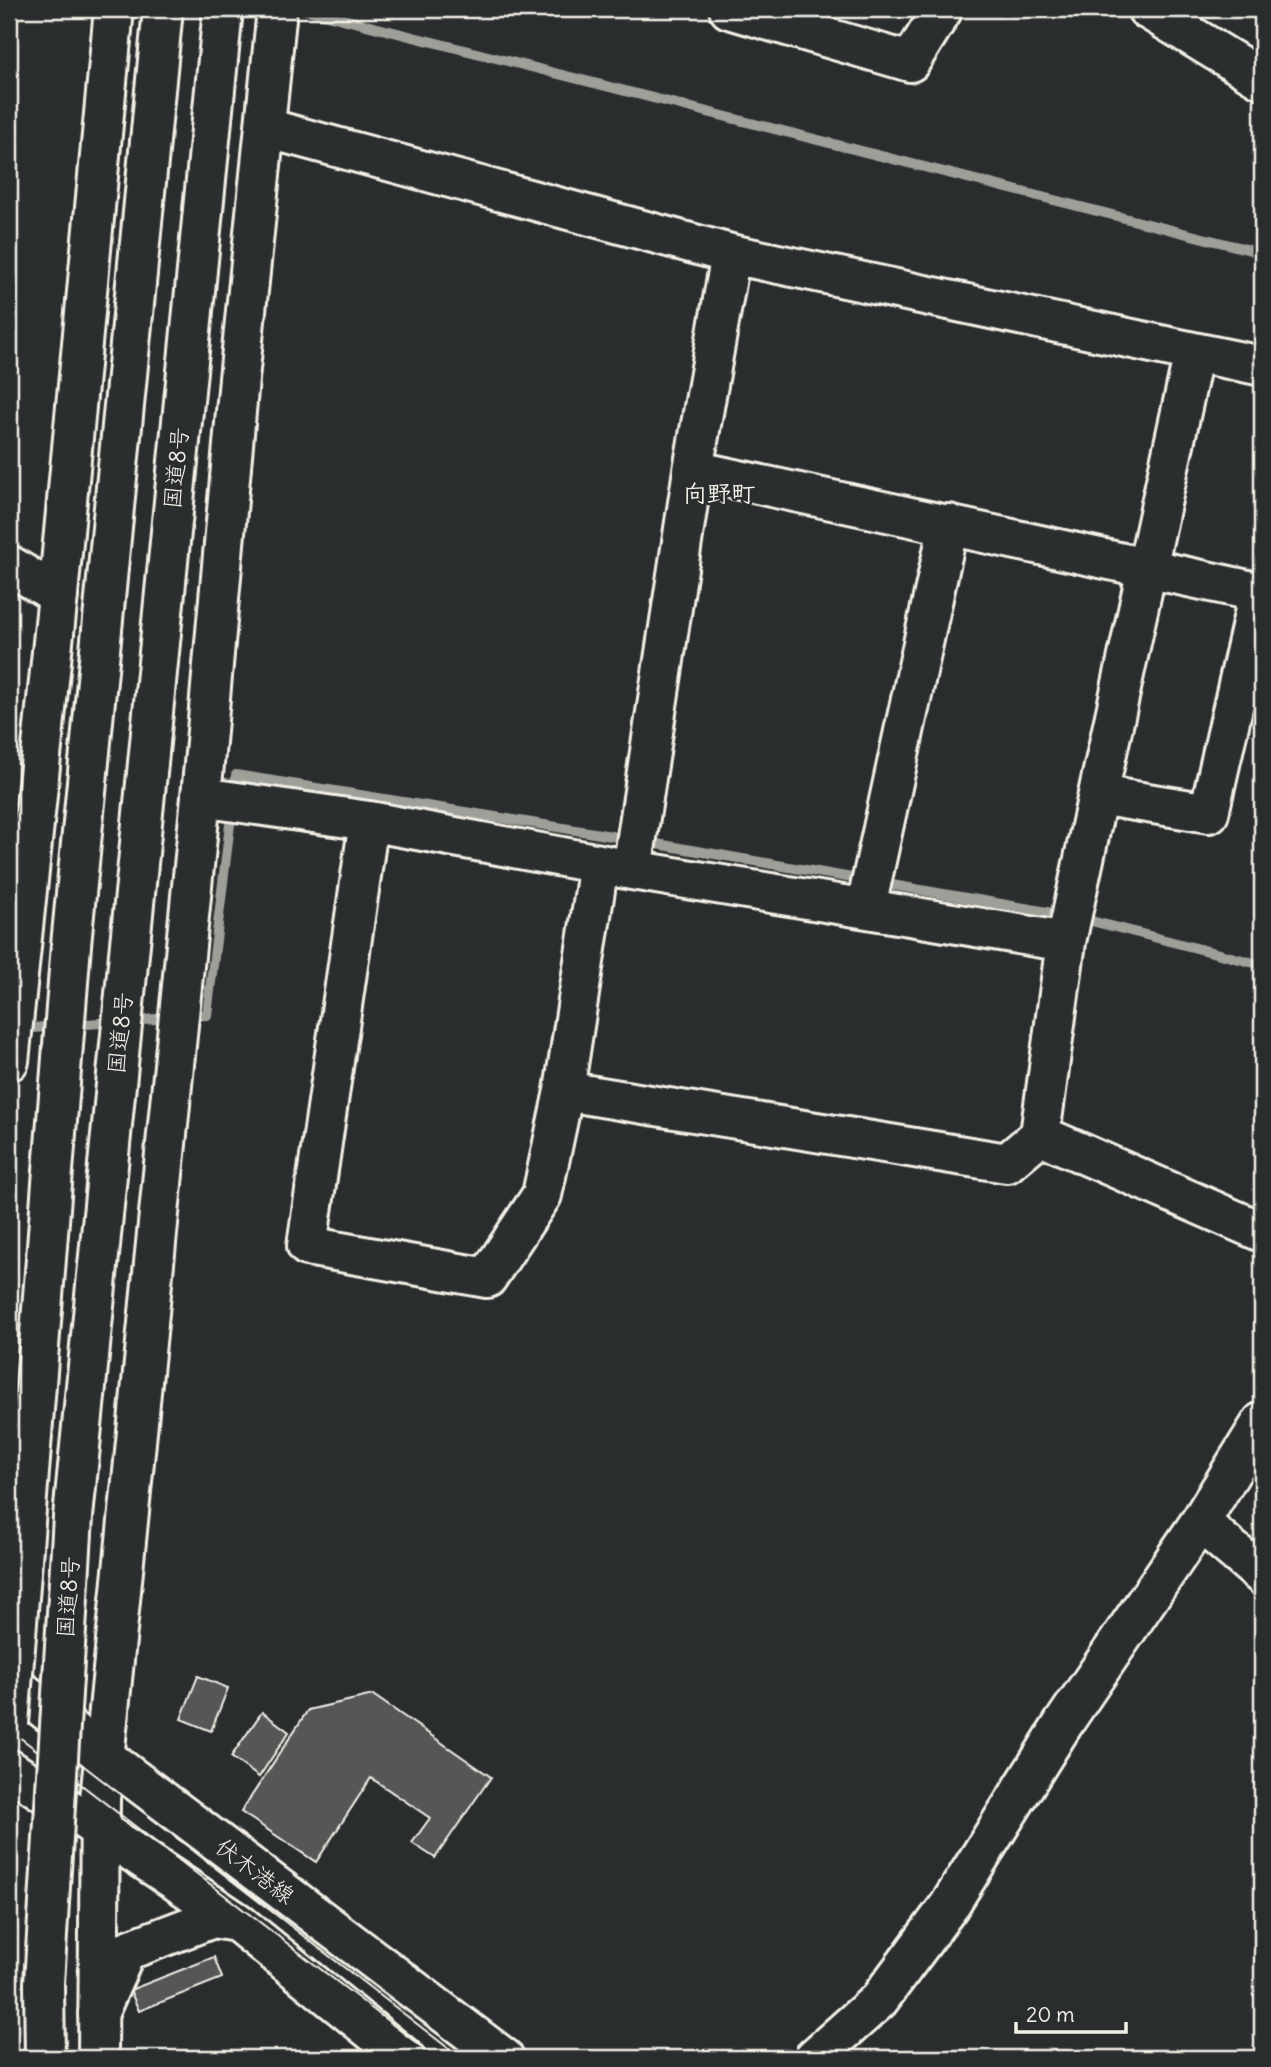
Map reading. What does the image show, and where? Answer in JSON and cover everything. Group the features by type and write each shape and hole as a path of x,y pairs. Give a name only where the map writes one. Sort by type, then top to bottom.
{"main road":[{"path":"9,1061 58,595 114,9"},
{"path":"9,1723 71,945 163,9"},
{"name":"国道8号","path":"46,2058 44,1983 73,1517 223,9"},
{"path":"99,2058 100,1830 105,1757 277,9"},
{"path":"729,9 910,62 943,9"},
{"path":"1147,9 1262,79"},
{"path":"266,128 731,254 1262,366"},
{"path":"369,821 307,1246 487,1278 542,1195 615,867 693,470 731,254"},
{"path":"564,1091 1007,1163 1040,1135 1070,921 1194,352"},
{"path":"693,470 1261,592 1209,813 1098,795"},
{"path":"870,892 949,524"},
{"path":"9,565 58,595"},
{"path":"201,797 369,821 615,867 870,892 1070,921"},
{"path":"1040,1135 1262,1232"},
{"path":"814,2058 879,2000 949,1906 1063,1724 1200,1522 1262,1422"},
{"path":"1200,1522 1262,1575"},
{"name":"伏木港線","path":"9,1681 105,1757 504,2058"},
{"path":"9,1769 237,1922 405,2058"},
{"path":"98,2014 126,1951 213,1918 237,1922"}],"building":[{"path":"198,1676 228,1688 211,1731 181,1719"},
{"path":"373,1695 491,1777 435,1858 412,1843 430,1818 371,1778 316,1862 241,1812 308,1710"},
{"path":"262,1712 289,1732 259,1777 231,1757"},
{"path":"214,1957 222,1978 139,2011 130,1990"}],"waterway":[{"path":"303,9 1262,253"},
{"path":"130,1021 207,1015 236,775 594,833 1076,917 1262,965"},
{"path":"19,1029 114,1022"}],"tram line":[{"path":"9,1708 461,2058"},
{"path":"9,1729 436,2058"}],"district":[{"name":"向野町","path":"719,494"}]}
